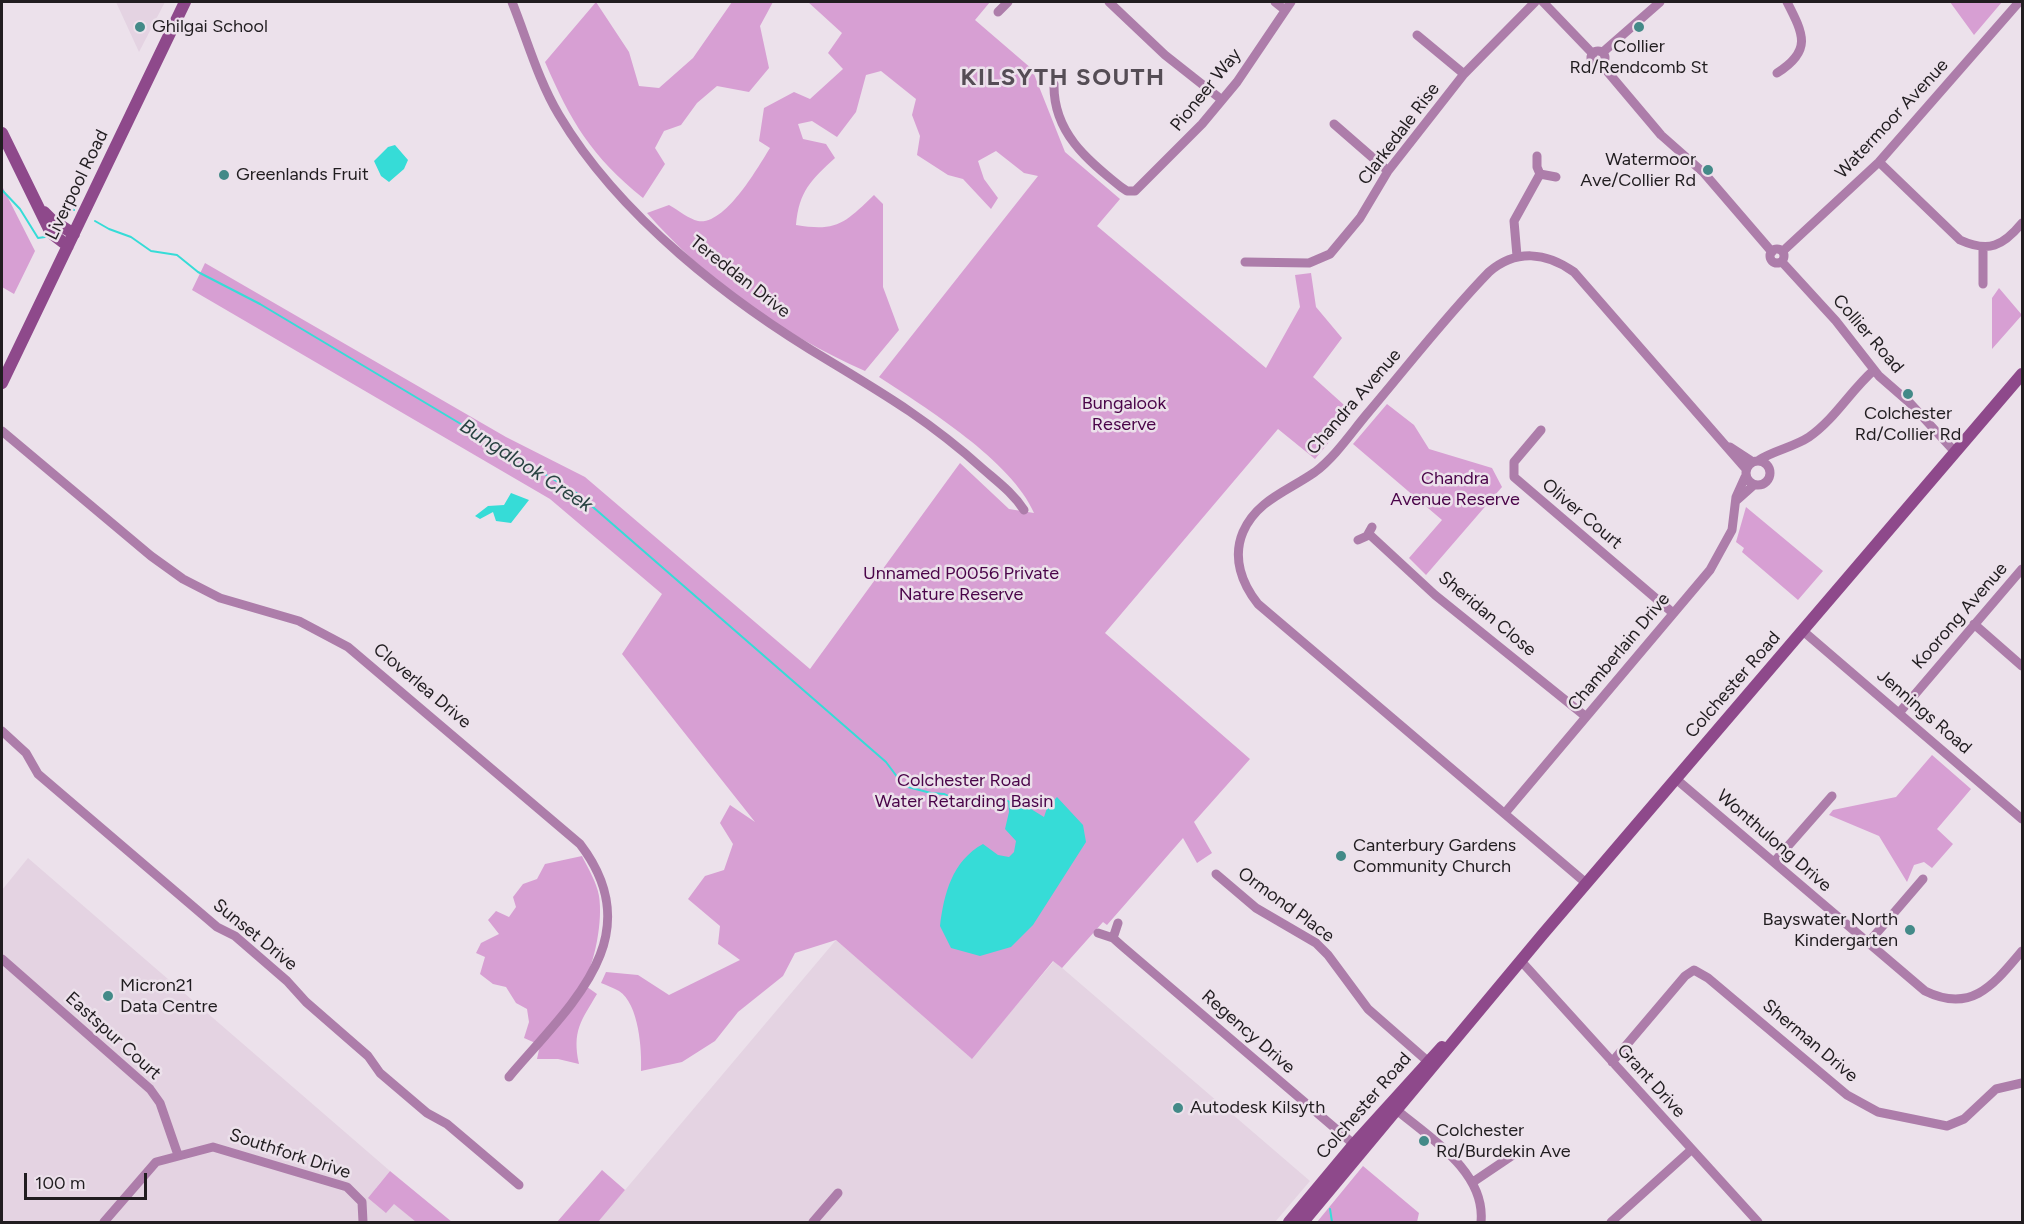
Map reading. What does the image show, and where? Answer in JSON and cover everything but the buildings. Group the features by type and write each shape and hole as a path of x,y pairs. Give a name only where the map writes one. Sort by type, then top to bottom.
{"main road":[{"name":"Liverpool Road","path":"2,383 185,2"},
{"path":"2,133 51,232 68,246"},
{"path":"36,201 52,220 74,234"},
{"name":"Colchester Road","path":"1289,1222 1471,1019 1955,452 2021,381"},
{"name":"Colchester Road","path":"1303,1222 1358,1147"}],"street":[{"name":"Tereddan Drive","path":"513,2 557,112 587,156 631,207 683,255 746,306 809,349 896,400 936,428 1008,491 1024,510"},
{"path":"998,12 1008,2"},
{"path":"1109,2 1166,55 1222,100"},
{"path":"1275,2 1285,10"},
{"name":"Pioneer Way","path":"1054,84 1057,106 1072,145 1121,187 1127,191 1135,191 1181,147 1222,100 1291,2"},
{"name":"Clarkedale Rise","path":"1245,262 1309,263 1330,254 1360,218 1388,171 1464,74 1535,2"},
{"path":"1543,2 1593,54 1593,62 1601,64 1661,135 1704,173 1772,252 1772,262 1782,262 1785,258 1783,251 1776,249 1772,252"},
{"path":"1593,54 1596,51 1603,52 1660,2"},
{"path":"1777,73 1797,59 1803,45 1789,4 1800,2"},
{"name":"Watermoor Avenue","path":"1783,251 1880,162 2019,2"},
{"path":"1417,35 1464,74"},
{"path":"1601,64 1605,59 1603,52"},
{"path":"1334,124 1388,171"},
{"path":"1537,156 1536,167 1540,174 1556,177"},
{"path":"1880,162 1960,240 1983,248 1998,244 2012,236 2022,223"},
{"path":"1540,174 1514,221 1517,256 1551,258 1575,272 1721,440 1751,467 1770,471"},
{"path":"1983,248 1983,284"},
{"name":"Chandra Avenue","path":"1517,256 1498,264 1481,280 1317,470 1268,499 1258,508 1239,542 1239,555 1245,587 1258,604 1586,883"},
{"name":"Collier Road","path":"1782,262 1836,321 1874,370 1910,403 1955,452"},
{"path":"1736,501 1754,485 1766,482 1775,459 1823,426 1855,387 1874,370"},
{"name":"Oliver Court","path":"1541,430 1514,462 1514,477 1672,613"},
{"name":"Cloverlea Drive","path":"2,431 151,556 183,579 220,598 318,629 348,647 580,844 596,868 606,897 608,925 603,953 579,994 509,1077"},
{"path":"1751,467 1772,452 1790,447"},
{"path":"1751,467 1754,485"},
{"name":"Chamberlain Drive","path":"1505,813 1710,570 1732,530 1738,489 1751,467"},
{"name":"Sheridan Close","path":"1358,540 1371,531 1435,596 1585,717"},
{"name":"Koorong Avenue","path":"1899,713 2022,569"},
{"path":"1974,624 2022,666"},
{"name":"Jennings Road","path":"1803,631 2022,819"},
{"name":"Sunset Drive","path":"2,731 26,753 38,774 217,927 235,936 287,981 306,1002 368,1056 380,1072 427,1113 447,1124 519,1185"},
{"name":"Wonthulong Drive","path":"1677,779 1925,991 1948,999 1972,997 1990,987 2022,951"},
{"path":"1774,862 1832,796"},
{"name":"Ormond Place","path":"1216,874 1256,908 1316,943 1328,955 1368,1009 1431,1064"},
{"path":"1868,943 1923,879"},
{"path":"1113,938 1118,923"},
{"name":"Regency Drive","path":"1098,933 1113,938 1358,1147"},
{"name":"Eastspur Court","path":"2,959 150,1089 160,1103 178,1155"},
{"name":"Grant Drive","path":"1521,961 1758,1222"},
{"name":"Sherman Drive","path":"1612,1062 1686,976 1694,970 1708,978 1848,1095 1878,1112 1947,1126 1964,1119 1996,1089 2022,1083"},
{"path":"1394,1107 1458,1163 1473,1182 1479,1201 1481,1222"},
{"name":"Southfork Drive","path":"104,1222 156,1162 213,1147 347,1187 362,1202 363,1222"},
{"path":"1611,1222 1691,1150"},
{"path":"1473,1182 1516,1154 1528,1151"},
{"path":"813,1222 838,1193"}],"shaded area":[{"name":"Ghilgai School","path":"116,2 165,2 139,52"},
{"path":"28,858 390,1171 376,1188 416,1222 2,1222 2,890"},
{"path":"836,940 971,1058 1054,961 1310,1181 1275,1222 598,1222"}],"green space":[{"path":"596,2 629,52 639,86 659,88 693,58 732,2 773,2 760,26 769,68 749,92 717,86 697,103 681,125 664,131 655,148 665,164 643,198 609,167 584,137 564,103 545,62"},
{"path":"808,2 990,2 975,20 1032,69 1065,152 1120,199 1097,226 1266,368 1300,307 1295,275 1311,273 1316,307 1342,338 1313,377 1353,413 1315,459 1278,429 1105,633 1250,759 1194,822 1212,853 1197,863 1183,838 1107,925 1103,922 1062,968 1053,961 972,1059 836,940 795,953 783,976 738,1012 715,1041 682,1062 641,1071 640,1040 635,1016 626,997 619,991 601,983 606,972 638,975 669,995 740,960 718,944 720,926 688,899 705,876 724,870 733,844 720,823 730,805 755,822 622,654 662,594 550,499 192,290 205,263 506,437 585,477 810,669 960,463 1009,509 1034,513 1023,493 988,455 943,420 879,377 1038,176 1024,173 996,151 978,161 984,179 998,198 991,209 963,179 948,175 917,155 920,136 912,115 916,99 881,71 866,75 856,112 837,137 812,121 798,124 803,139 826,144 835,158 819,173 803,195 796,225 821,227 840,223 874,195 883,204 883,287 899,330 865,371 805,341 747,304 694,261 647,213 669,205 698,221 708,220 719,214 740,194 770,148 759,141 764,108 794,92 810,99 843,69 828,53 842,33"},
{"path":"1950,2 2002,2 1974,35"},
{"path":"2,186 35,251 14,294 2,287"},
{"path":"1999,288 2022,315 1992,349 1992,298"},
{"name":"Chandra Avenue Reserve","path":"1387,404 1414,425 1429,449 1492,468 1502,487 1426,575 1409,558 1442,520 1353,444"},
{"path":"1746,507 1823,571 1798,600 1742,552 1744,548 1736,542"},
{"path":"1932,755 1971,789 1937,829 1953,844 1932,868 1924,862 1914,865 1907,882 1879,836 1829,815 1833,810 1896,797"},
{"path":"582,856 598,891 600,917 594,953 583,984 597,994 577,1034 579,1064 558,1059 537,1059 540,1045 524,1038 529,1022 527,1009 516,1003 506,987 493,984 480,974 485,957 476,953 481,943 499,934 488,920 496,911 509,917 516,907 513,897 523,884 537,879 545,864"},
{"path":"1363,1166 1419,1213 1417,1222 1317,1222"},
{"path":"602,1170 625,1190 598,1222 557,1222"},
{"path":"390,1171 452,1222 416,1222 394,1204 386,1213 368,1198"}],"water":[{"path":"395,145 408,160 404,169 389,182 381,176 374,161 388,147"},
{"path":"511,493 529,500 511,523 496,521 493,512 480,519 475,516 488,506 504,505"},
{"path":"1057,797 1083,825 1086,842 1033,925 1011,947 980,956 951,948 940,926 947,890 964,859 983,844 998,855 1009,857 1014,852 1016,841 1005,829 1009,812 1008,801 1018,801 1044,817 1047,808"}],"waterway":[{"name":"Bungalook Creek","path":"2,190 20,209 38,238 45,237"},
{"name":"Bungalook Creek","path":"62,213 68,207 74,210"},
{"name":"Bungalook Creek","path":"95,221 131,237 151,251 177,255 198,272 260,304 578,494 886,762 904,786 944,794 965,805 993,798 1008,801"},
{"name":"Bungalook Creek","path":"1330,1209 1332,1222"}],"place":[{"name":"Ghilgai School","path":"140,27"},
{"name":"Collier Rd/Rendcomb St","path":"1639,27"},
{"name":"Watermoor Ave/Collier Rd","path":"1708,170"},
{"name":"Greenlands Fruit","path":"224,175"},
{"name":"Colchester Rd/Collier Rd","path":"1908,394"},
{"name":"Canterbury Gardens Community Church","path":"1341,856"},
{"name":"Bayswater North Kindergarten","path":"1910,930"},
{"name":"Micron21 Data Centre","path":"108,996"},
{"name":"Autodesk Kilsyth","path":"1178,1108"},
{"name":"Colchester Rd/Burdekin Ave","path":"1424,1141"}],"district":[{"name":"KILSYTH SOUTH","path":"1063,78"}],"park label":[{"name":"Bungalook Reserve","path":"1124,414"},
{"name":"Unnamed P0056 Private Nature Reserve","path":"961,584"},
{"name":"Colchester Road Water Retarding Basin","path":"964,791"}]}
